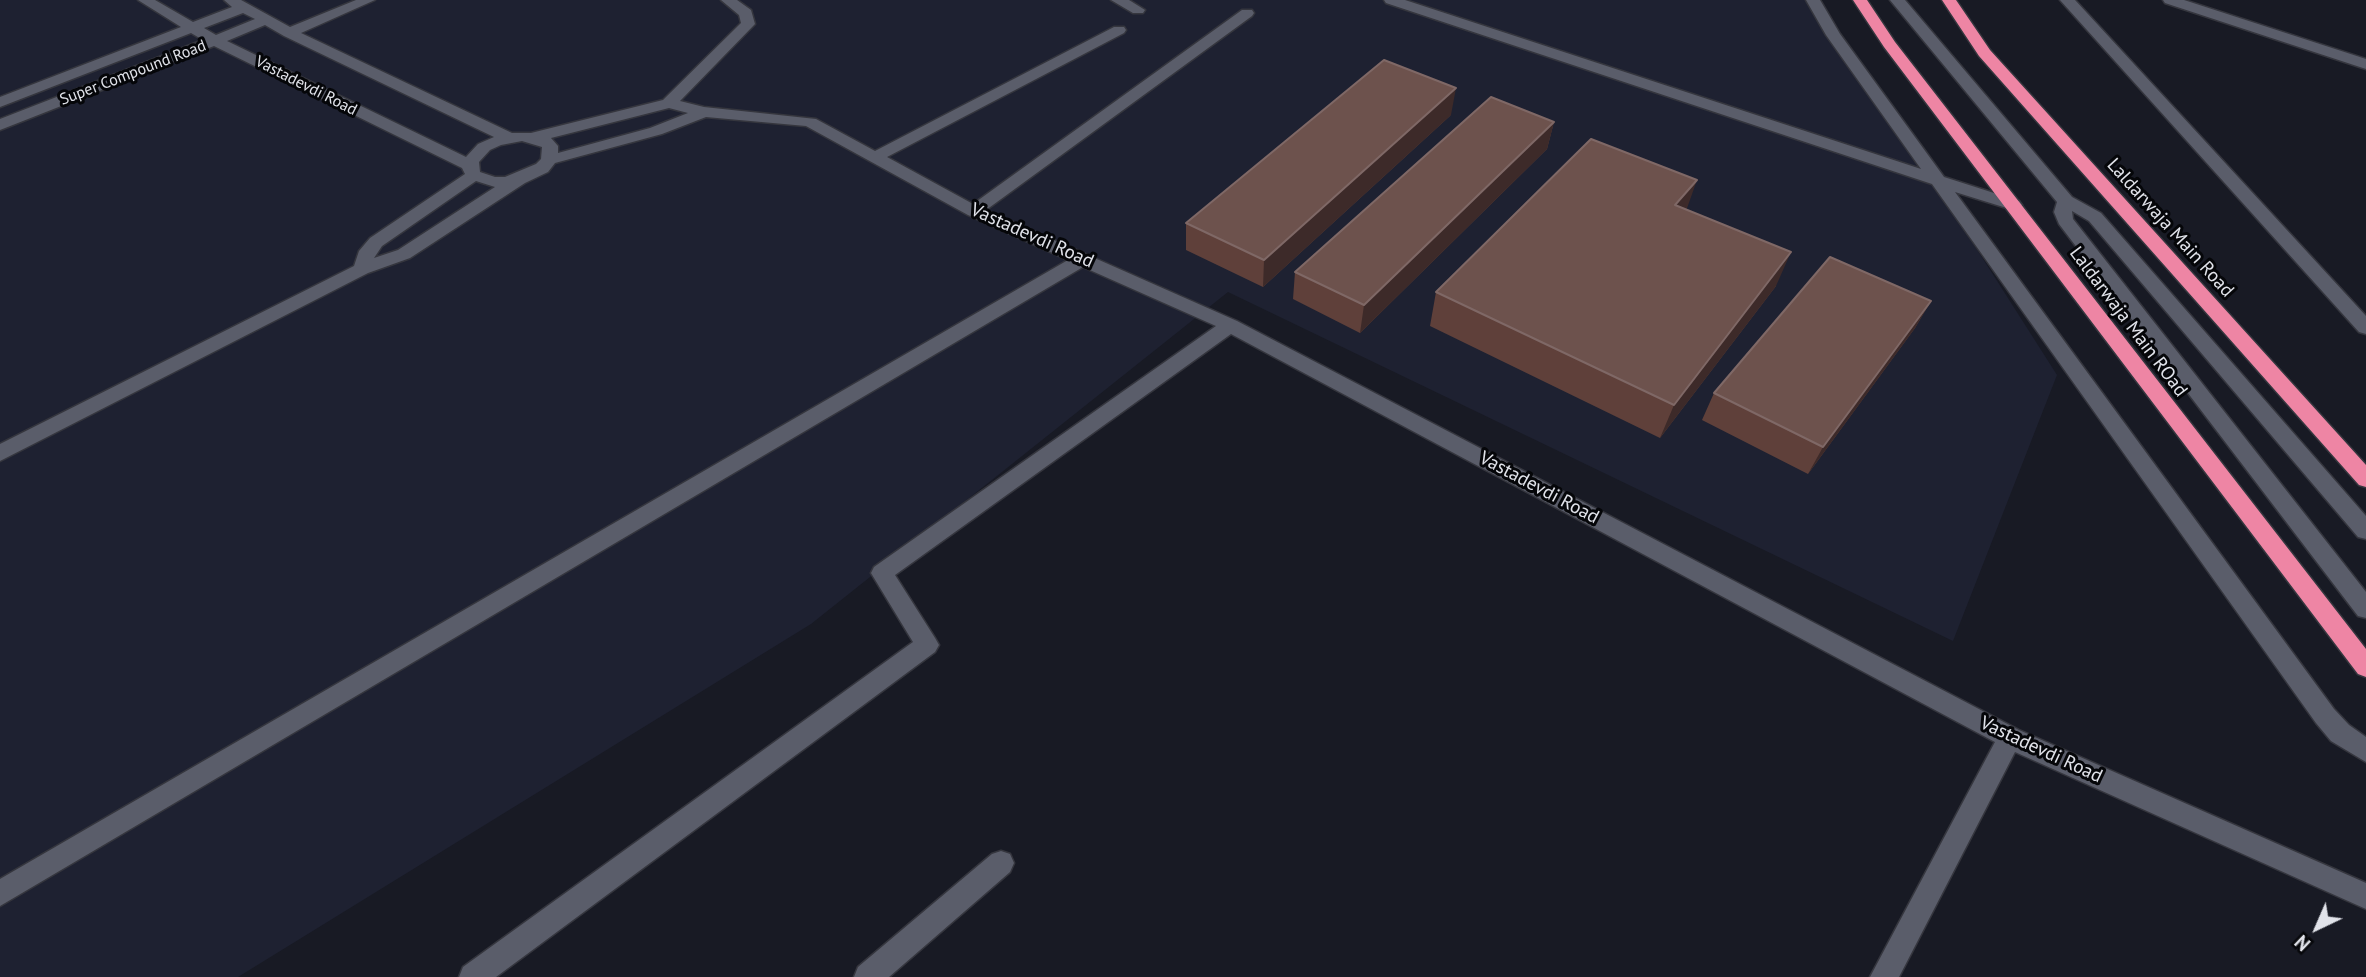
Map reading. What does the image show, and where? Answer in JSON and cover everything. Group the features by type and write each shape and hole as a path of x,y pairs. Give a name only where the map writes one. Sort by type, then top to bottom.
{"highway":[{"name":"Laldarwaja Main ROad","path":"1860,0 1889,44 2366,667"},
{"name":"Laldarwaja Main Road","path":"1949,0 1984,53 2366,478"}],"street":[{"name":"Vastadevdi Road","path":"145,0 216,41 493,182 519,179"},
{"path":"289,33 368,0"},
{"path":"669,103 748,24 746,13 728,0"},
{"path":"1118,0 1138,10"},
{"path":"1391,0 2013,205"},
{"path":"1813,0 1833,35 2325,716 2340,733 2366,751"},
{"path":"1897,0 2066,201 2095,217 2366,531"},
{"path":"2067,0 2366,328"},
{"path":"2170,0 2366,64"},
{"name":"Super Compound Road","path":"0,102 194,28 237,4"},
{"path":"237,4 289,33 509,138"},
{"path":"974,211 1247,13"},
{"name":"Super Compound Road","path":"0,125 266,20"},
{"path":"875,157 1119,30"},
{"name":"Vastadevdi Road","path":"509,138 534,137 669,103 704,112 810,122 974,211 1230,325 2010,738 2366,896"},
{"name":"Vastadevdi Road","path":"0,453 362,270 404,254 519,179 542,168 549,160 656,131 704,112"},
{"path":"534,137 550,146 549,160"},
{"path":"362,270 368,251 376,242 472,170 476,154 484,147 509,138"},
{"path":"2066,201 2063,212 2065,220 2366,609"},
{"path":"0,893 1083,259"},
{"path":"473,977 928,645 882,573 1230,325"},
{"path":"1884,977 2010,738"},
{"path":"868,977 1001,863"}],"shaded area":[{"path":"0,0 1818,0 2057,375 1953,641 1228,292 811,624 238,977 0,977"}],"building":[{"path":"1384,60 1456,88 1264,260 1186,223"},
{"path":"1491,97 1554,122 1364,305 1295,272"},
{"path":"1591,139 1697,180 1675,205 1791,252 1674,405 1436,292"},
{"path":"1830,257 1931,301 1823,447 1714,393"}]}
